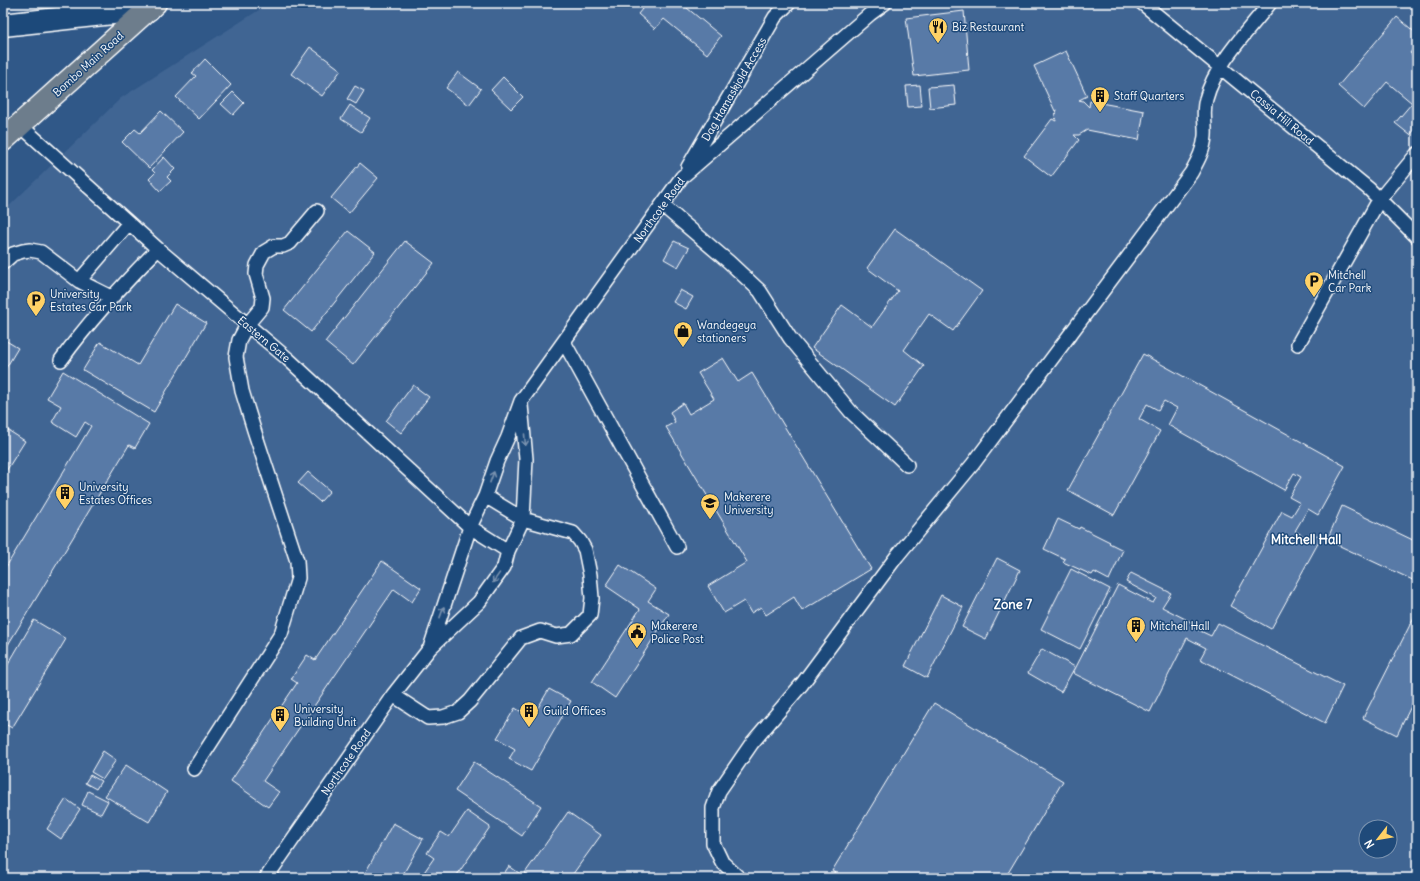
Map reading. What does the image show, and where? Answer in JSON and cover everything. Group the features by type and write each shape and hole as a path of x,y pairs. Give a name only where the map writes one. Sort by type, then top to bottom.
{"main road":[{"name":"Bombo Main Road","path":"3,140 152,6"}],"street":[{"path":"3,25 152,6"}],"lane":[{"name":"Dag Hamaskjold Access","path":"682,177 776,17 789,3"},
{"name":"Northcote Road","path":"430,648 470,528 485,496 521,401 682,177 870,14 885,3"},
{"name":"Cassia Hill Road","path":"1142,3 1369,189 1417,236"},
{"path":"739,878 722,862 713,843 713,808 719,791 752,743 802,684 897,556 973,464 1191,173 1203,147 1205,135 1203,110 1210,87 1220,66 1270,3"},
{"name":"Eastern Gate","path":"20,125 158,249 247,326 288,359 470,528 508,552"},
{"path":"1298,344 1379,200 1417,154"},
{"path":"662,205 729,262 760,291 790,338 851,412 907,464"},
{"path":"194,769 281,634 298,578 297,561 242,391 236,357 239,340 247,326 262,307 263,298 256,274 257,265 264,252 274,246 283,246 290,243 317,211"},
{"path":"79,281 129,223"},
{"path":"61,360 76,339 111,297 158,249"},
{"path":"3,263 13,254 23,250 41,252 79,281 111,297"},
{"path":"564,342 677,547"},
{"name":"Northcote Road","path":"266,878 394,695 430,648 479,602 504,567 508,552 522,519 526,459 521,401"},
{"path":"394,695 428,718 443,718 458,712 470,701 521,638 540,631 556,636 571,634 590,615 592,598 590,575 585,550 573,533 522,519 485,496"}],"shaded area":[{"name":"Makerere University","path":"270,3 1417,3 1417,878 3,878 3,212 121,98"}],"building":[{"path":"647,3 681,3 721,36 707,54 664,19 655,29 638,14"},
{"name":"Biz Restaurant","path":"964,11 969,70 914,76 906,18"},
{"path":"1397,17 1417,34 1417,44 1410,53 1417,59 1417,127 1410,135 1395,123 1412,103 1387,82 1364,109 1338,86"},
{"path":"310,47 341,70 322,96 291,74"},
{"name":"Staff Quarters","path":"1066,51 1087,96 1079,100 1083,101 1089,107 1090,101 1144,111 1139,140 1087,130 1079,135 1074,135 1079,140 1051,177 1024,156 1052,119 1056,121 1055,115 1057,110 1055,111 1034,66"},
{"path":"205,59 231,85 199,119 176,97 196,76 192,73"},
{"path":"458,72 481,89 469,105 446,88"},
{"path":"503,77 523,97 511,109 491,90"},
{"path":"920,85 922,106 908,107 906,86"},
{"path":"954,85 956,105 930,108 928,87"},
{"path":"355,86 364,91 356,104 347,99"},
{"path":"233,92 244,103 233,115 221,104"},
{"path":"350,105 370,118 361,132 341,119"},
{"path":"161,111 183,132 149,168 122,142 135,129 140,133"},
{"path":"164,157 175,169 167,177 171,181 160,191 149,179 155,173 152,170"},
{"path":"360,163 378,178 349,213 331,198"},
{"path":"895,229 982,291 953,331 929,314 904,350 924,366 895,407 812,348 842,305 872,327 898,291 867,268"},
{"path":"348,231 375,252 311,332 284,310"},
{"path":"405,241 434,263 353,365 325,342"},
{"path":"674,241 689,248 678,267 664,259"},
{"path":"680,290 693,297 686,309 673,302"},
{"path":"175,304 206,323 154,412 83,370 100,342 138,365"},
{"path":"3,339 18,348 3,373"},
{"path":"1143,354 1345,466 1318,515 1308,509 1295,531 1307,538 1311,532 1321,538 1271,629 1230,606 1282,511 1292,516 1300,503 1289,497 1301,477 1294,473 1284,490 1168,425 1177,408 1164,401 1158,410 1147,404 1139,419 1160,431 1114,515 1068,490"},
{"path":"723,358 738,382 752,373 871,569 802,611 794,597 766,615 761,607 751,613 744,601 724,613 708,586 747,562 666,427 675,422 670,412 683,403 689,414 714,399 698,373"},
{"name":"University Estates Offices","path":"63,371 149,424 135,448 129,445 3,653 3,572 91,426 85,422 76,437 52,422 61,406 47,398"},
{"path":"413,385 429,397 401,433 386,421"},
{"path":"3,427 25,441 3,476"},
{"path":"308,472 330,491 320,502 298,483"},
{"name":"Mitchell Hall","path":"1342,506 1417,542 1417,582 1327,540"},
{"path":"1058,519 1079,529 1080,527 1123,550 1109,580 1094,572 1092,575 1063,562 1065,559 1044,549"},
{"path":"997,558 1020,570 986,639 962,627"},
{"name":"University Building Unit","path":"382,561 421,588 412,602 394,589 263,781 279,792 268,807 231,781 297,683 291,679 307,655 315,660"},
{"path":"620,565 656,589 648,601 669,614 615,698 592,682 640,609 606,586"},
{"path":"1071,569 1110,589 1080,649 1041,629"},
{"name":"Mitchell Hall","path":"1131,573 1171,593 1162,607 1193,623 1192,627 1211,636 1218,623 1343,686 1325,723 1200,659 1206,648 1187,638 1150,712 1073,673 1118,585 1153,603 1156,598 1126,582"},
{"path":"941,595 963,607 927,678 905,666"},
{"path":"1417,611 1417,694 1397,735 1363,718"},
{"path":"34,620 66,639 12,728 3,723 3,673"},
{"path":"1042,649 1075,667 1061,692 1028,673"},
{"name":"Guild Offices","path":"549,689 571,701 531,771 509,759 515,749 497,738 515,708 532,718"},
{"path":"934,703 1063,781 1005,878 843,878 832,871"},
{"path":"103,751 116,760 103,779 91,772"},
{"path":"474,762 541,806 522,836 455,791"},
{"path":"126,765 167,792 149,822 105,796"},
{"path":"90,775 101,781 96,789 85,783"},
{"path":"88,791 108,801 101,814 82,805"},
{"path":"66,799 80,809 61,839 47,829"},
{"path":"467,811 490,827 455,878 420,878 434,858 427,853 441,832 449,837"},
{"path":"568,812 601,835 570,878 532,878 525,873"},
{"path":"393,823 423,839 401,878 369,878 364,875"},
{"path":"509,866 526,878 501,878"}],"place":[{"name":"Biz Restaurant","path":"938,44"},
{"name":"Staff Quarters","path":"1100,113"},
{"name":"Mitchell Car Park","path":"1314,298"},
{"name":"University Estates Car Park","path":"36,317"},
{"name":"Wandegeya stationers","path":"683,348"},
{"name":"University Estates Offices","path":"65,510"},
{"name":"Makerere University","path":"710,520"},
{"name":"Mitchell Hall","path":"1136,643"},
{"name":"Makerere Police Post","path":"637,649"},
{"name":"Guild Offices","path":"529,728"},
{"name":"University Building Unit","path":"280,732"}],"district":[{"name":"Mitchell Hall","path":"1306,539"},
{"name":"Zone 7","path":"1013,604"}]}
